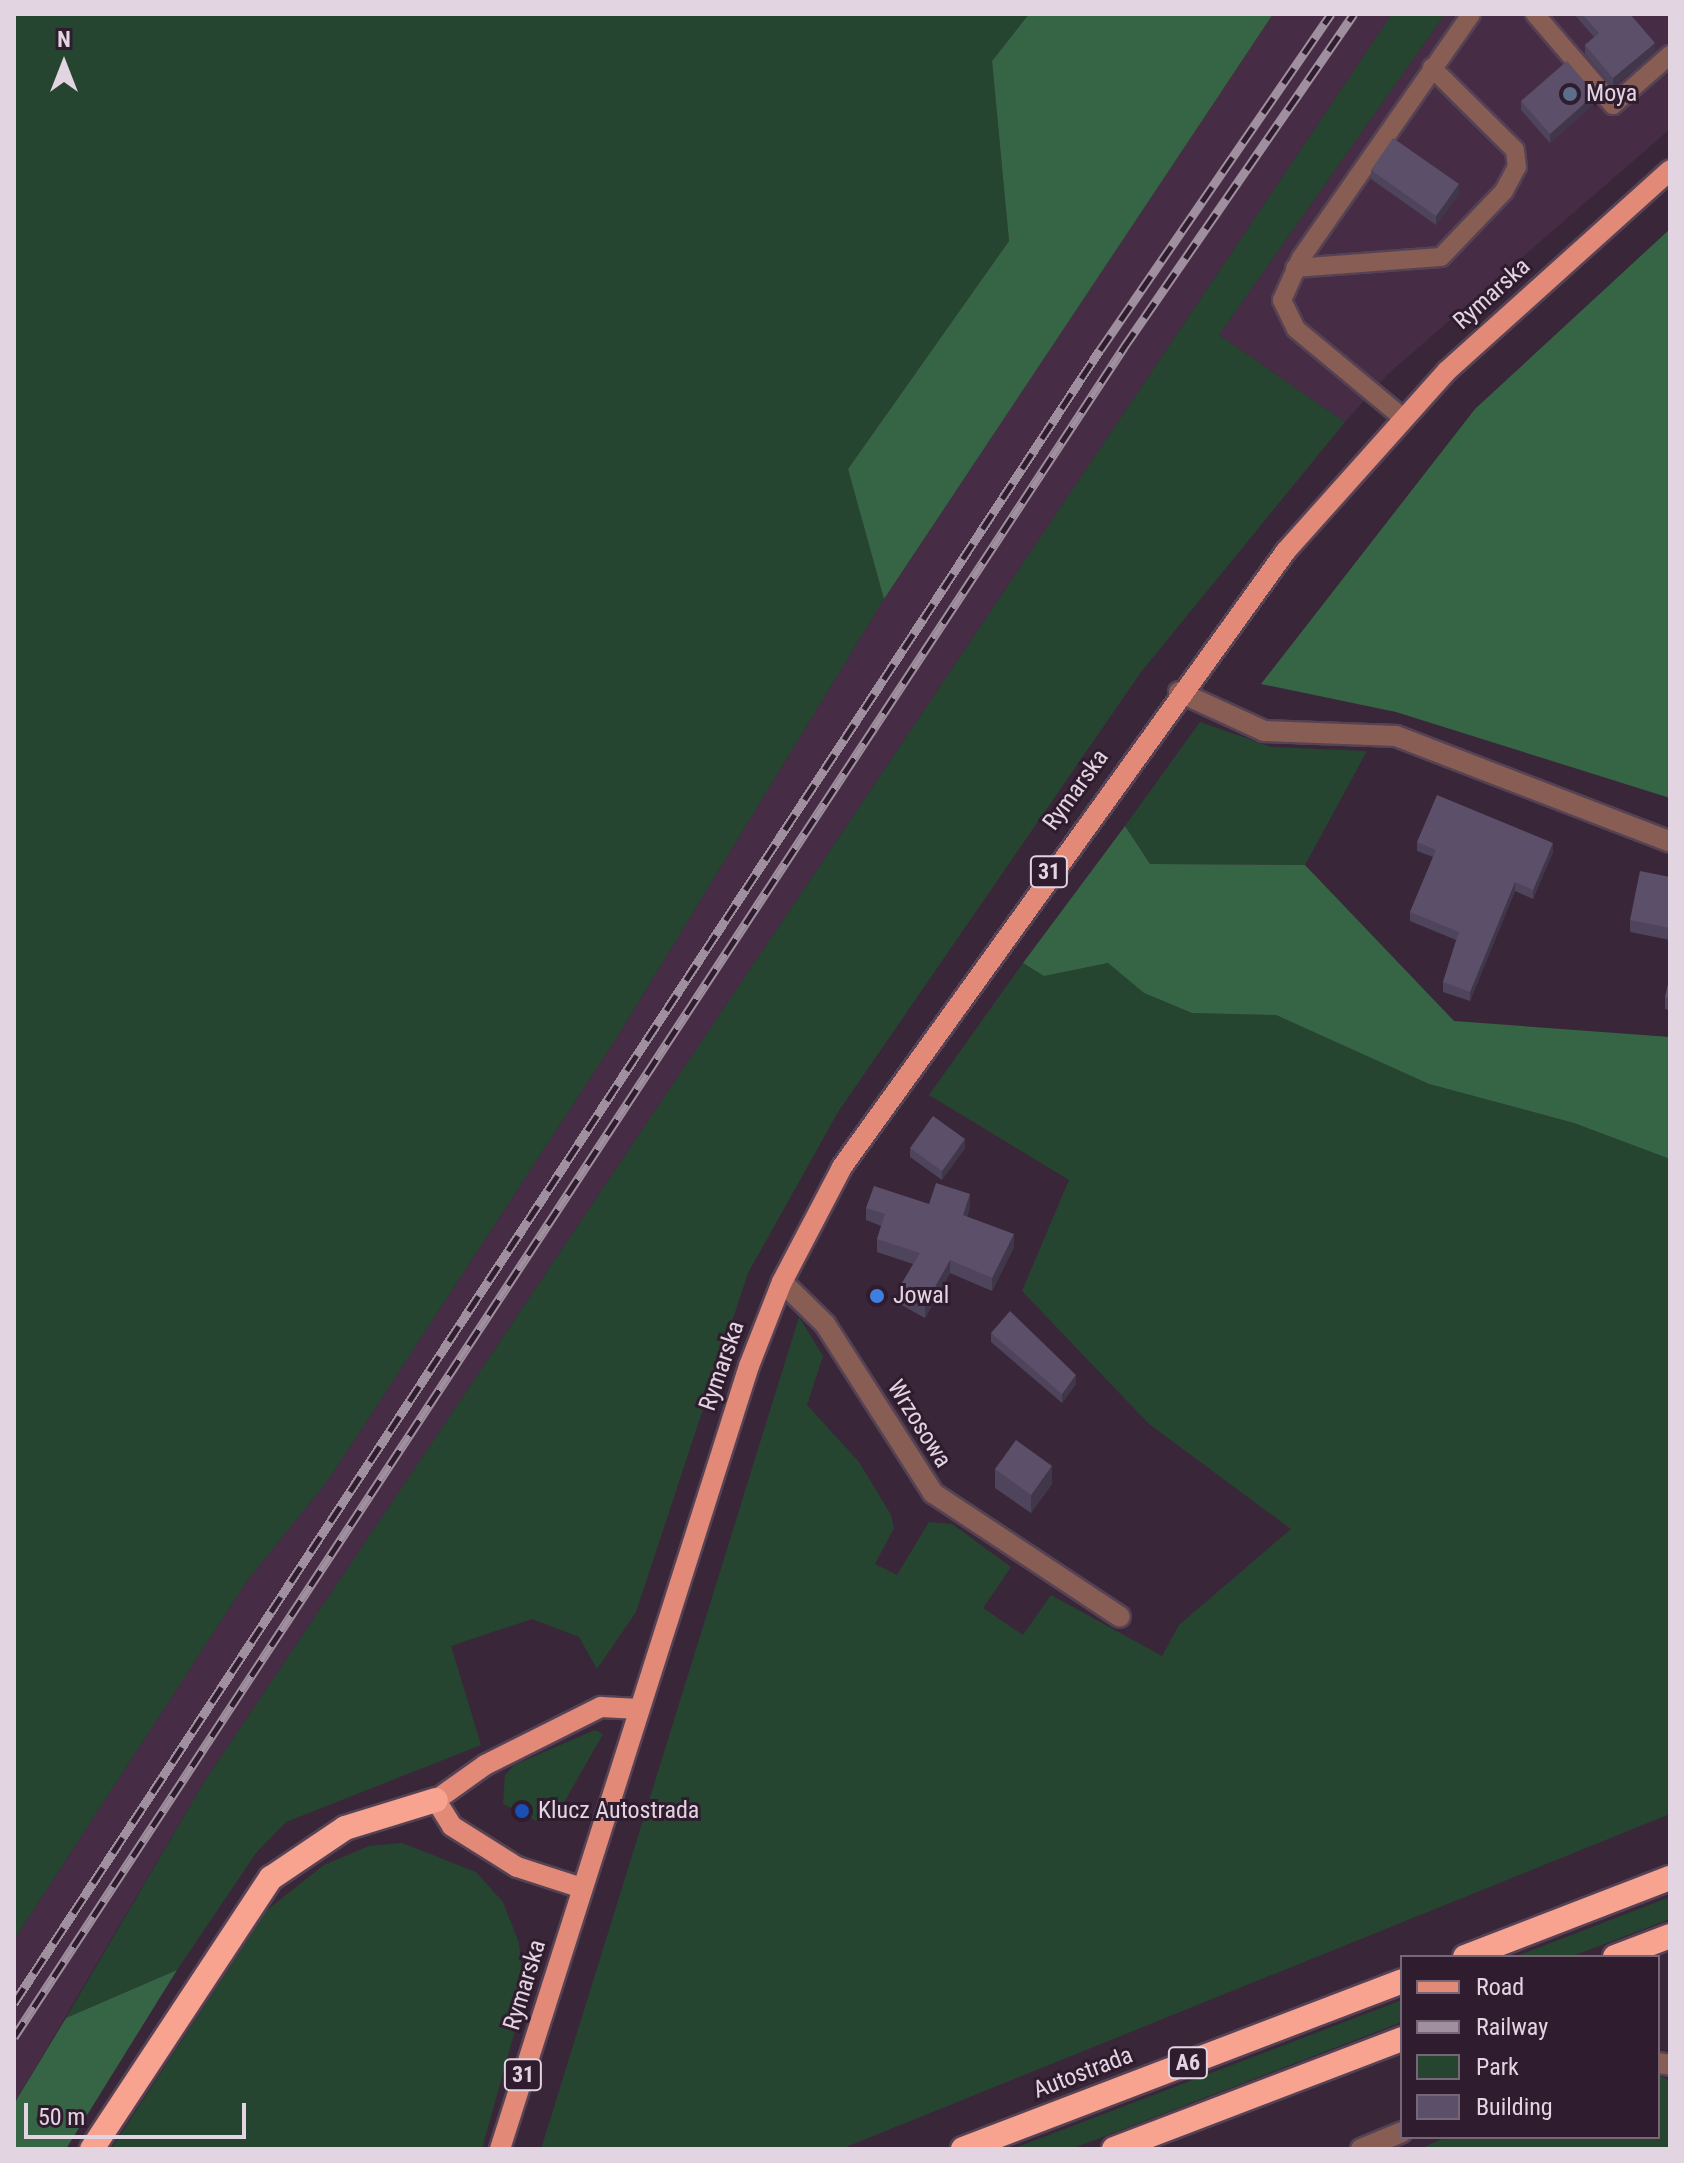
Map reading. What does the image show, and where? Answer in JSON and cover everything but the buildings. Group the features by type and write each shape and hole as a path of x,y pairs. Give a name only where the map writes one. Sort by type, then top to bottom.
{"highway":[{"path":"92,2149 271,1878 345,1828 436,1800"},
{"path":"1470,1955 1670,1878"},
{"path":"1620,1955 1670,1936"},
{"name":"Autostrada","path":"963,2149 1400,1982"},
{"name":"A6","path":"1114,2149 1400,2040"}],"main road":[{"name":"Rymarska","path":"500,2149 639,1709 782,1282 842,1167 905,1072 1179,692 1286,551 1402,417 1670,170"},
{"path":"582,1888 517,1867 452,1826 436,1800 485,1765 601,1707 639,1709"}],"street":[{"path":"1179,692 1264,731 1396,736 1670,842"},
{"name":"Wrzosowa","path":"782,1282 825,1324 933,1493 1120,1617"},
{"path":"1361,2149 1400,2133"}],"lane":[{"path":"1402,417 1288,319 1282,300 1295,268 1471,14"},
{"path":"1535,14 1613,105 1670,55"},
{"path":"1295,268 1441,257 1504,191 1517,167 1515,150 1432,68"}],"shaded area":[{"path":"1273,14 1392,14 204,1782 14,2104 14,1940 247,1581 329,1479 619,1034 884,599"},
{"path":"1445,14 1670,14 1670,129 1388,374 1345,422 1219,335"}],"green space":[{"path":"14,14 1029,14 992,61 1009,241 848,469 884,599 619,1034 329,1479 247,1581 14,1940"},
{"path":"1029,14 1273,14 884,599 848,469 1009,241 992,61"},
{"path":"1392,14 1445,14 1219,335 1345,422 1141,672 838,1112 748,1273 636,1612 597,1669 579,1637 532,1619 451,1646 481,1745 286,1822 256,1853 177,1970 66,2018 204,1782"},
{"path":"1670,229 1670,798 1396,712 1261,684 1475,409"},
{"path":"1200,722 1272,747 1367,751 1305,865 1150,864 1125,826"},
{"path":"1125,826 1150,864 1305,865 1454,1021 1670,1037 1670,1159 1574,1123 1429,1084 1276,1015 1192,1013 1144,993 1108,963 1044,976 1023,963"},
{"path":"1023,963 1044,976 1108,963 1144,993 1192,1013 1276,1015 1429,1084 1574,1123 1670,1159 1670,1814 841,2149 541,2149 799,1317 823,1356 807,1405 859,1462 891,1515 894,1528 875,1564 897,1575 929,1522 952,1524 1011,1567 983,1608 1023,1635 1051,1595 1162,1656 1179,1625 1291,1529 1149,1424 1022,1291 1069,1180 929,1095"},
{"path":"595,1730 603,1734 559,1811 536,1821 503,1804 505,1775 514,1765"},
{"path":"402,1843 476,1872 503,1902 519,1943 524,1998 482,2149 111,2149 267,1910 324,1865 369,1846"},
{"path":"1670,1897 1670,1919 1575,1955 1519,1955"},
{"path":"177,1970 66,2149 14,2149 14,2104 66,2018"},
{"path":"1400,2001 1400,2023 1071,2149 1012,2149"},
{"path":"1660,2075 1670,2081 1670,2149 1420,2149 1442,2139 1660,2139"}],"railway":[{"path":"14,2003 1100,350 1331,14"},
{"path":"14,2037 1124,347 1354,14"}],"place":[{"name":"Moya","path":"1570,94"},
{"name":"Jowal","path":"877,1296"},
{"name":"Klucz Autostrada","path":"522,1811"}]}
